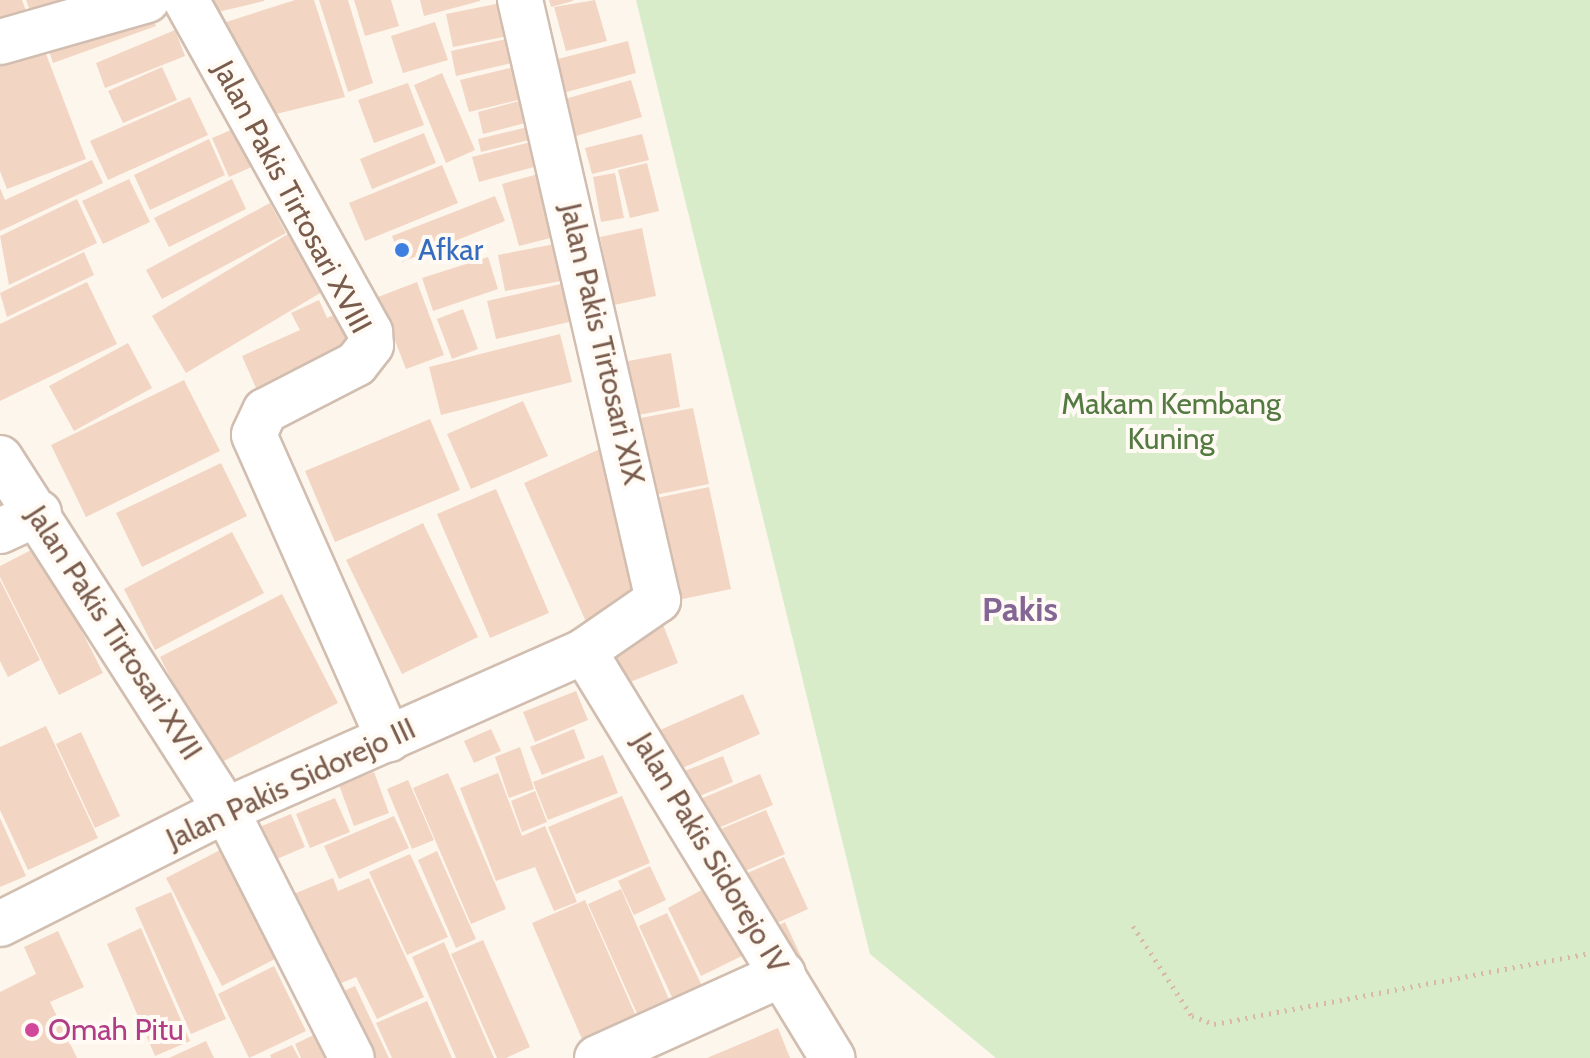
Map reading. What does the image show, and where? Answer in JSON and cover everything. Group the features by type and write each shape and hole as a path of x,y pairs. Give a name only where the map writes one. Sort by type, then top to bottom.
{"street":[{"path":"0,42 147,0"},
{"name":"Jalan Pakis Tirtosari XVIII","path":"186,0 370,332 371,345 356,364 258,416 254,435 389,739"},
{"name":"Jalan Pakis Tirtosari XIX","path":"520,0 660,595 584,651"},
{"name":"Jalan Pakis Tirtosari XVII","path":"0,458 39,513 226,810 352,1058"},
{"path":"0,531 39,513"},
{"name":"Jalan Pakis Sidorejo III","path":"0,924 226,810 584,651"},
{"name":"Jalan Pakis Sidorejo IV","path":"584,651 832,1058"},
{"path":"597,1058 783,974"}],"path":[{"path":"1133,926 1192,1016 1214,1024 1590,953"}],"green space":[{"name":"Makam Kembang Kuning","path":"636,0 1590,0 1590,1058 996,1058 870,954"}],"building":[{"path":"0,0 22,0 30,22 0,33"},
{"path":"26,0 78,0 36,26"},
{"path":"201,0 264,0 264,1 205,15"},
{"path":"295,0 314,0 345,97 260,118 223,23"},
{"path":"319,0 348,0 373,83 348,92"},
{"path":"354,0 391,0 399,26 365,36"},
{"path":"420,0 480,0 480,1 424,16"},
{"path":"549,0 573,0 573,1 551,7"},
{"path":"595,0 607,41 566,51 554,7"},
{"path":"147,2 156,26 53,63 44,36"},
{"path":"501,3 508,36 453,47 446,14"},
{"path":"435,22 448,60 403,73 391,36"},
{"path":"175,30 185,56 105,88 96,63"},
{"path":"511,38 516,62 456,76 451,51"},
{"path":"628,41 636,73 563,93 554,60"},
{"path":"43,46 86,159 7,189 0,171 0,63"},
{"path":"531,63 539,95 469,112 460,80"},
{"path":"162,67 177,100 123,123 108,91"},
{"path":"442,73 475,150 446,163 414,85"},
{"path":"631,80 642,117 576,136 565,99"},
{"path":"408,83 424,125 374,143 358,100"},
{"path":"190,97 208,135 108,180 90,141"},
{"path":"523,100 529,122 483,134 478,112"},
{"path":"545,123 548,135 481,152 478,139"},
{"path":"243,125 258,164 229,177 212,138"},
{"path":"424,133 436,163 372,189 360,159"},
{"path":"642,134 649,160 592,174 585,148"},
{"path":"209,139 225,175 150,210 134,175"},
{"path":"539,140 545,164 479,182 472,157"},
{"path":"92,160 103,183 0,231 0,188 5,200"},
{"path":"647,163 659,211 630,218 618,170"},
{"path":"442,165 458,203 365,241 349,203"},
{"path":"553,170 570,233 519,246 502,184"},
{"path":"615,173 624,218 601,222 593,177"},
{"path":"129,179 150,222 103,244 82,201"},
{"path":"232,179 246,209 169,247 154,218"},
{"path":"495,196 505,221 402,262 392,236"},
{"path":"77,199 97,243 9,285 0,236"},
{"path":"270,203 286,233 162,299 146,270"},
{"path":"642,228 656,296 614,305 600,237"},
{"path":"293,231 327,289 186,373 152,316"},
{"path":"560,243 567,280 505,291 498,255"},
{"path":"84,252 94,275 7,317 0,293"},
{"path":"488,257 498,289 433,311 422,278"},
{"path":"578,280 586,318 496,339 487,301"},
{"path":"87,282 117,344 0,401 0,324"},
{"path":"417,282 444,355 406,369 378,297"},
{"path":"319,300 327,318 347,309 364,349 259,395 242,356 300,330 291,313"},
{"path":"463,309 478,349 452,359 437,319"},
{"path":"560,334 572,382 441,415 429,367"},
{"path":"128,343 152,388 74,431 49,386"},
{"path":"671,353 680,407 628,417 618,363"},
{"path":"184,380 220,451 86,517 51,445"},
{"path":"523,401 548,456 471,489 447,434"},
{"path":"693,408 709,484 645,497 630,420"},
{"path":"430,419 460,490 335,542 305,471"},
{"path":"609,445 650,597 587,624 524,483"},
{"path":"221,463 247,516 142,567 116,513"},
{"path":"709,487 731,589 673,601 652,499"},
{"path":"496,489 549,613 490,638 437,514"},
{"path":"423,523 478,637 402,674 346,560"},
{"path":"232,532 264,593 155,650 124,589"},
{"path":"39,546 103,673 59,695 0,577 0,566"},
{"path":"0,580 40,660 8,677 0,661"},
{"path":"282,594 338,703 214,766 160,657"},
{"path":"662,622 678,663 620,686 604,646"},
{"path":"576,691 588,720 535,742 523,712"},
{"path":"743,694 760,734 671,773 653,733"},
{"path":"46,726 98,838 28,870 0,810 0,747"},
{"path":"491,729 501,751 474,763 464,741"},
{"path":"574,729 585,758 542,775 530,747"},
{"path":"81,732 120,816 95,828 56,744"},
{"path":"520,747 534,789 509,798 495,757"},
{"path":"603,755 618,793 548,820 533,782"},
{"path":"723,756 733,782 688,801 677,774"},
{"path":"374,772 389,813 354,826 339,785"},
{"path":"448,773 506,909 471,924 413,788"},
{"path":"498,773 522,836 545,826 577,902 554,911 535,867 496,881 460,788"},
{"path":"760,774 773,805 704,834 691,803"},
{"path":"408,780 434,840 412,849 387,789"},
{"path":"535,791 547,822 522,832 511,801"},
{"path":"622,796 650,863 576,894 548,827"},
{"path":"335,798 350,832 310,848 296,814"},
{"path":"766,810 785,854 733,876 714,832"},
{"path":"291,814 305,847 258,867 245,833"},
{"path":"394,816 409,848 339,879 324,846"},
{"path":"0,818 26,876 0,887"},
{"path":"222,849 279,957 222,986 166,878"},
{"path":"437,851 476,939 456,948 418,860"},
{"path":"410,854 448,937 407,955 369,872"},
{"path":"784,857 808,909 766,928 743,875"},
{"path":"650,866 666,900 634,915 618,881"},
{"path":"333,878 338,891 369,878 424,997 377,1019 356,977 329,988 291,895"},
{"path":"711,885 746,954 701,976 668,908"},
{"path":"621,889 671,1004 639,1018 588,904"},
{"path":"171,892 226,1019 191,1034 135,908"},
{"path":"585,900 639,1023 585,1046 532,923"},
{"path":"667,913 705,992 676,1006 639,926"},
{"path":"785,922 813,982 795,991 767,931"},
{"path":"141,928 190,1041 155,1056 107,944"},
{"name":"Omah Pitu","path":"58,931 84,987 50,1002 77,1058 0,1058 0,992 36,974 24,947"},
{"path":"483,940 530,1047 506,1058 497,1058 451,954"},
{"path":"444,942 494,1058 456,1058 412,957"},
{"path":"274,966 306,1031 249,1058 218,994"},
{"path":"355,986 389,1058 356,1058 328,998"},
{"path":"427,1001 452,1058 392,1058 376,1023"},
{"path":"778,1028 790,1058 707,1058"},
{"path":"322,1031 334,1058 301,1058 295,1044"},
{"path":"206,1041 214,1058 169,1058"},
{"path":"292,1045 299,1058 271,1058 270,1055"}],"place":[{"name":"Afkar","path":"402,250"},
{"name":"Omah Pitu","path":"32,1030"}],"district":[{"name":"Pakis","path":"1020,610"}]}
